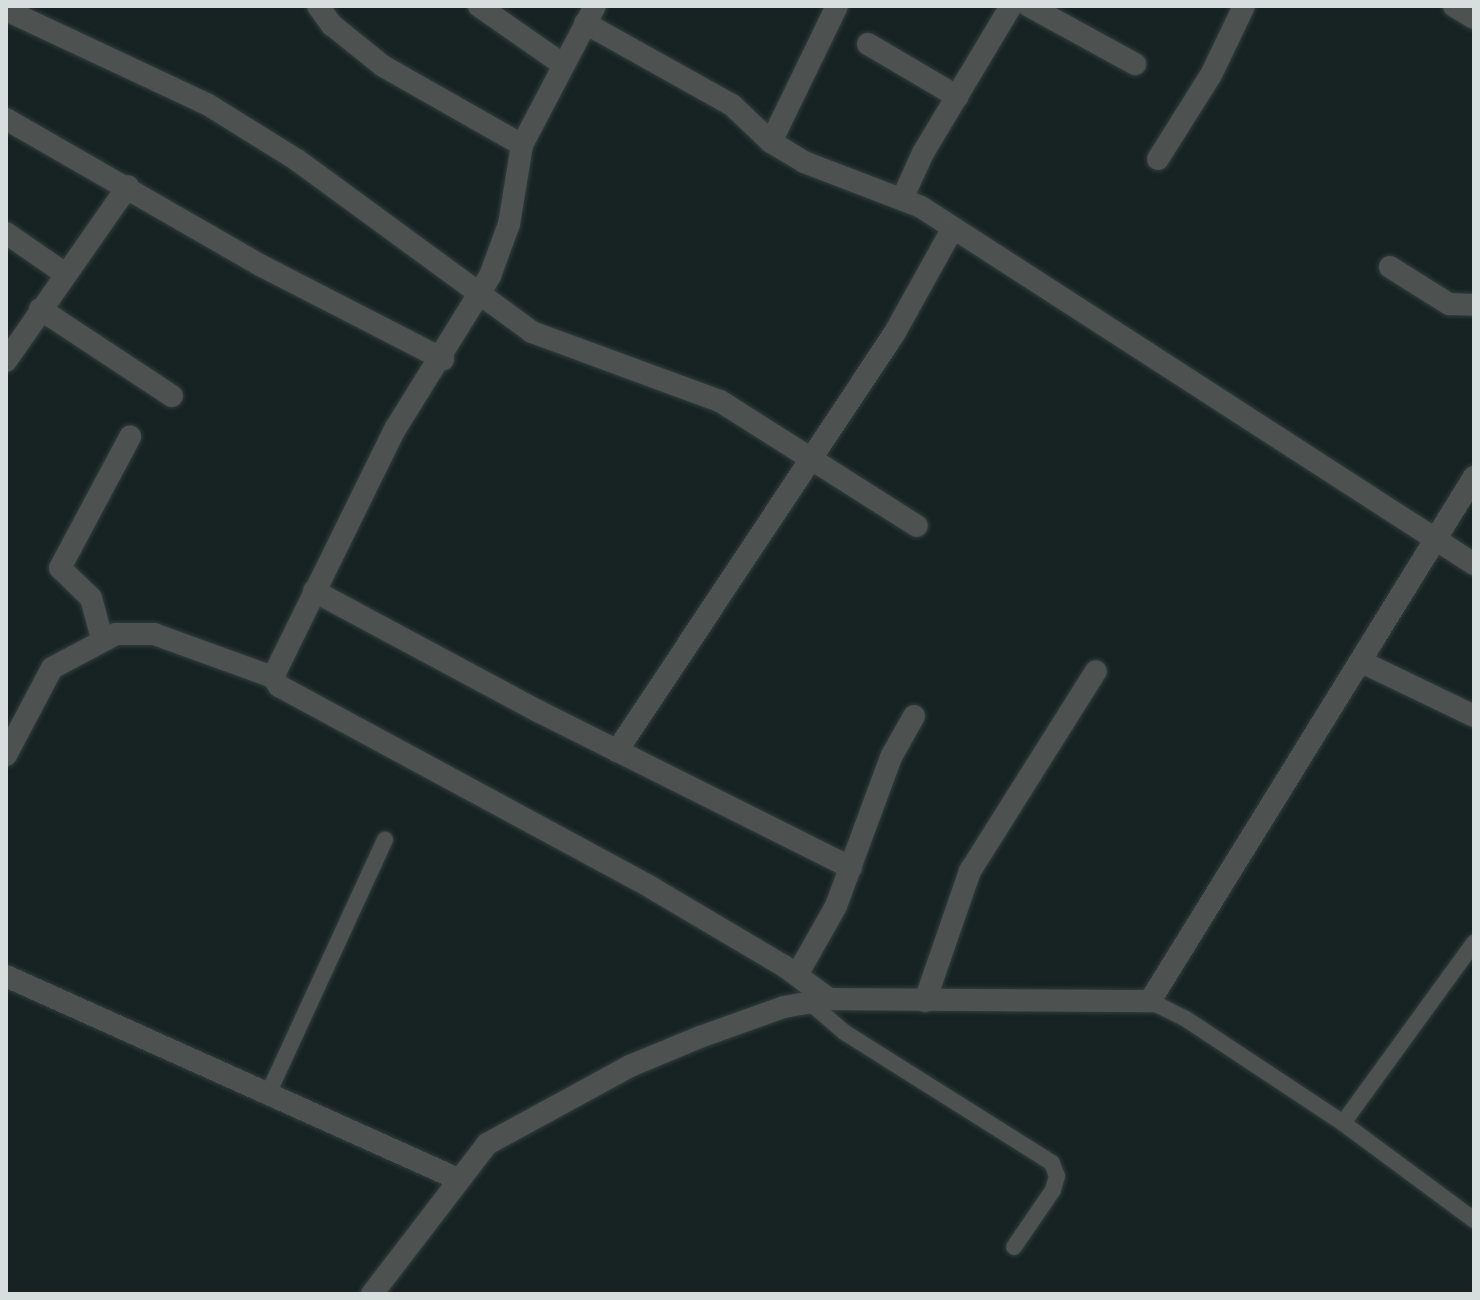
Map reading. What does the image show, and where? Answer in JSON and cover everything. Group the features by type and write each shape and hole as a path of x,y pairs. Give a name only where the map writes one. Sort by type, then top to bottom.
{"street":[{"path":"318,6 332,25 383,66 522,145"},
{"path":"479,6 562,64"},
{"path":"771,142 837,6"},
{"path":"902,199 1011,6"},
{"path":"1029,6 1135,64"},
{"path":"1158,159 1211,75 1244,6"},
{"path":"1454,6 1474,18"},
{"path":"6,10 207,104 297,160 481,295 548,340 720,401 917,526"},
{"path":"273,677 395,429 443,359 501,254 522,145 590,15 732,105 771,142 804,162 902,199 953,228 1474,564"},
{"path":"868,44 958,97"},
{"path":"6,119 128,186 260,265 443,359"},
{"path":"6,361 64,273 128,186"},
{"path":"617,751 900,325 953,228"},
{"path":"6,233 64,273"},
{"path":"1390,267 1449,304 1474,305"},
{"path":"40,309 172,396"},
{"path":"102,639 91,598 60,568 130,437"},
{"path":"372,1294 458,1179 500,1135 630,1066 818,1000 1150,1001 1474,477"},
{"path":"314,591 617,751 851,868"},
{"path":"6,755 52,668 102,639 154,634 273,677 279,686 652,888 797,975 818,1000"},
{"path":"1362,662 1474,716"},
{"path":"925,1001 970,871 1096,671"},
{"path":"797,975 851,868 891,757 914,716"},
{"path":"6,976 458,1179"}],"lane":[{"path":"268,1094 385,840"},
{"path":"1343,1123 1474,943"},
{"path":"818,1000 844,1032 1052,1163 1057,1176 1053,1190 1014,1247"},
{"path":"1150,1001 1186,1019 1343,1123 1474,1220"}]}
